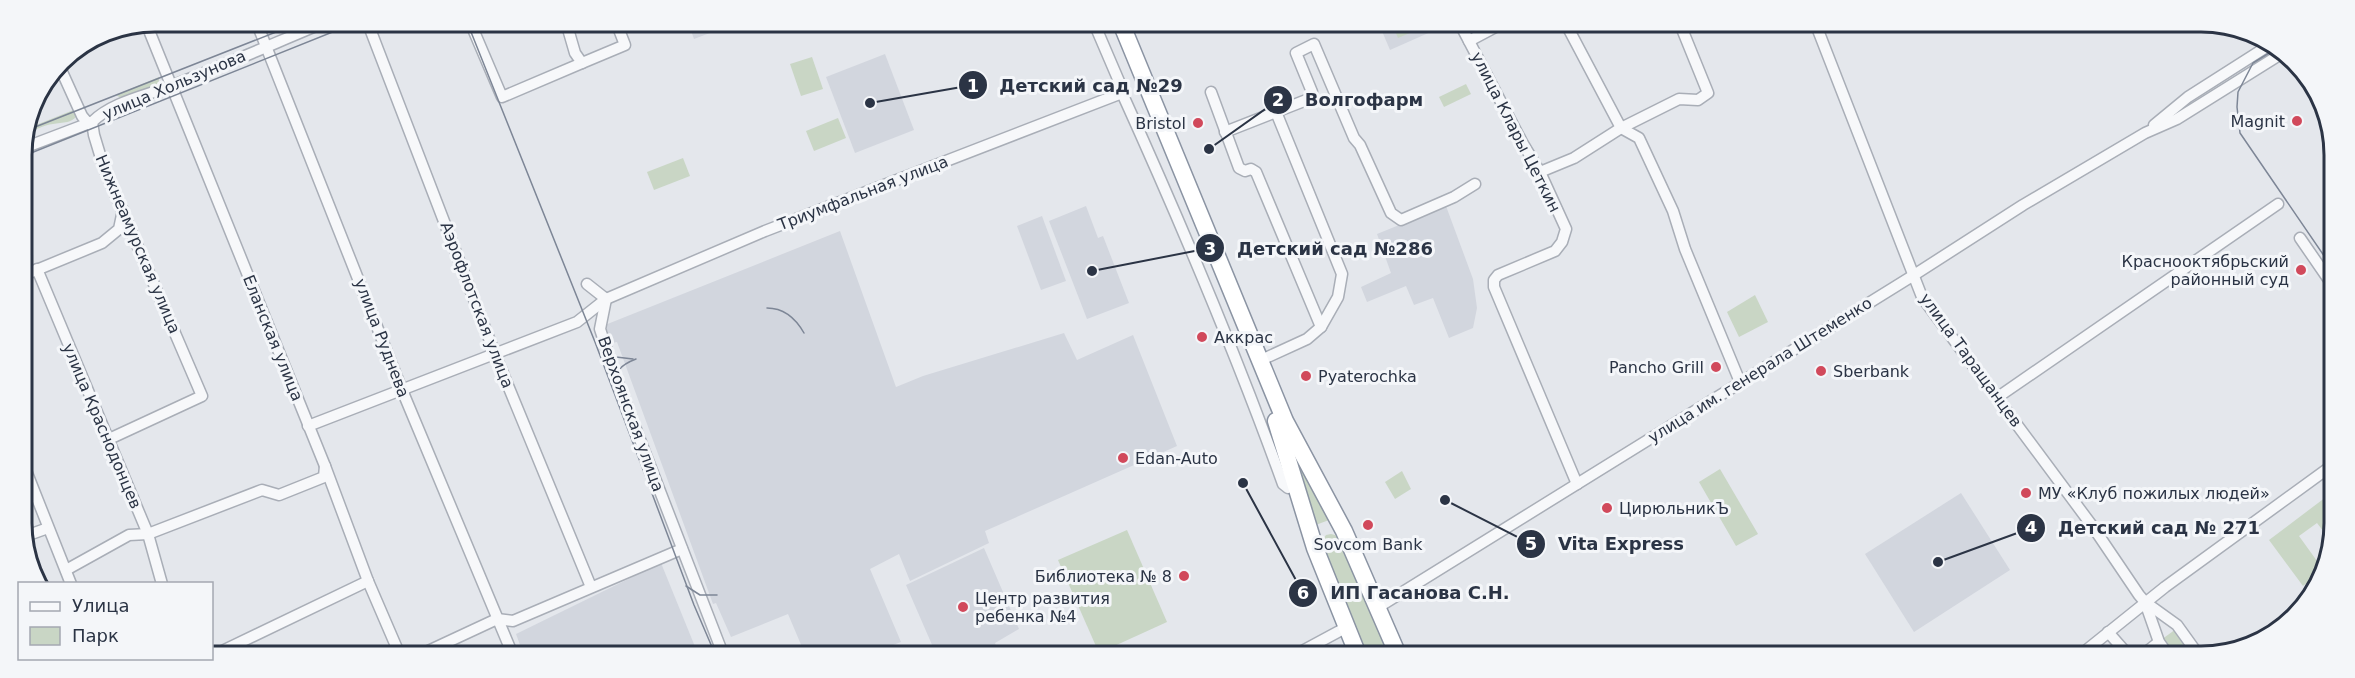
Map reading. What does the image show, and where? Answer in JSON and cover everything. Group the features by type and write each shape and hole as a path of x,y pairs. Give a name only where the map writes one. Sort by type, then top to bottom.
{"highway":[{"path":"1116,32 1277,423 1315,548 1354,646"},
{"path":"1125,32 1284,421 1344,531 1394,646"},
{"path":"1315,548 1318,535 1326,528 1344,531"}],"street":[{"name":"Еланская улица","path":"150,32 396,646"},
{"name":"улица Руднева","path":"260,32 402,390 509,646"},
{"name":"улица Хользунова","path":"32,145 92,122 110,109 300,32"},
{"name":"Аэрофлотская улица","path":"371,32 495,354 591,587"},
{"path":"474,32 502,97 625,45 620,32"},
{"path":"570,32 575,53 582,63"},
{"path":"1098,32 1124,87 1244,379 1283,484 1288,488"},
{"name":"улица Клары Цеткин","path":"1464,32 1540,172 1566,229 1562,242 1555,251 1498,275 1494,280 1494,287 1577,483"},
{"path":"1469,41 1486,32"},
{"path":"1570,32 1621,128 1639,138 1673,211 1685,249 1740,382"},
{"path":"1540,172 1574,158 1621,128 1679,99 1698,100 1708,93 1683,32"},
{"name":"улица Таращанцев","path":"1819,32 1922,297 2094,527 2145,602 2162,646"},
{"path":"1225,132 1309,99 1312,92 1296,53 1314,44 1354,138 1360,145 1391,213 1401,220 1455,197 1475,184"},
{"name":"улица им. генерала Штеменко","path":"2145,133 2188,97 2263,49"},
{"name":"улица им. генерала Штеменко","path":"1377,608 2023,205 2145,133 2177,119 2275,57"},
{"name":"Нижнеамурская улица","path":"63,74 82,116 87,122 92,122 92,130 101,158 202,396 107,440"},
{"name":"Триумфальная улица","path":"308,426 577,322 606,299 765,231 1124,87"},
{"path":"1211,93 1239,168 1256,172 1321,327"},
{"path":"1259,361 1307,339 1321,327 1338,297 1342,274 1276,112"},
{"path":"1998,398 2278,204"},
{"path":"32,271 102,243 120,229 123,209"},
{"path":"2300,238 2324,273"},
{"name":"улица Краснодонцев","path":"32,281 107,440 148,534 161,582"},
{"path":"587,284 606,299"},
{"name":"Верхоянская улица","path":"606,299 600,329 615,375 720,646"},
{"path":"66,570 129,535 148,534 262,490 279,495 324,477 325,466"},
{"path":"2092,646 2145,602 2324,471"},
{"path":"32,486 70,582"},
{"path":"32,534 48,528"},
{"path":"439,646 497,619 513,621 682,549"},
{"path":"233,646 368,581"},
{"name":"улица Таращанцев","path":"2145,602 2177,625 2192,646"},
{"path":"1312,646 1347,627"},
{"path":"2109,632 2121,646"},
{"path":"2154,646 2159,642"}],"shaded area":[{"path":"692,32 713,32 694,39"},
{"path":"1382,32 1431,32 1390,50"},
{"path":"885,54 914,130 855,153 826,77"},
{"path":"1086,206 1098,238 1103,236 1129,303 1087,319 1049,221"},
{"path":"1446,206 1473,279 1477,308 1473,328 1449,338 1433,298 1414,305 1406,286 1367,302 1361,287 1391,273 1377,234"},
{"path":"1042,216 1066,281 1041,290 1017,226"},
{"path":"840,231 896,387 923,376 1064,333 1077,360 1133,335 1177,446 985,531 989,543 910,581 899,554 870,569 901,642 890,646 802,646 788,614 731,637 716,603 713,604 617,342 612,343 605,325"},
{"path":"1961,493 2010,570 1914,632 1865,554"},
{"name":"Центр развития ребенка №4","path":"984,548 1019,629 995,643 996,646 933,646 906,585"},
{"path":"661,563 695,646 520,646 516,634"}],"green space":[{"path":"1395,32 1412,32 1398,38"},
{"path":"812,57 823,89 801,96 790,64"},
{"path":"159,77 159,84 121,98 116,95"},
{"path":"1466,84 1471,94 1444,107 1439,97"},
{"path":"76,109 78,113 71,121 34,130 35,125"},
{"path":"838,118 846,138 814,151 806,131"},
{"path":"683,158 690,176 654,190 647,172"},
{"path":"1755,295 1768,322 1739,337 1727,312"},
{"path":"1291,443 1329,520 1313,526"},
{"path":"1720,469 1758,534 1736,546 1699,482"},
{"path":"1402,471 1411,489 1395,499 1385,482"},
{"path":"2324,499 2323,531 2317,523 2299,536 2317,561 2309,582 2303,586 2269,540"},
{"path":"1127,530 1167,622 1114,646 1096,646 1058,560"},
{"path":"1326,535 1335,535 1340,541 1385,646 1360,646 1319,544"},
{"path":"2176,629 2189,646 2165,646 2161,640"}],"tram line":[{"path":"35,127 276,32"},
{"path":"32,153 333,32"},
{"path":"471,32 595,342 712,646"},
{"path":"2269,53 2253,63 2238,92 2240,133 2324,256"},
{"path":"767,308 773,308 789,315 804,333"},
{"path":"596,342 616,357 633,359"},
{"path":"613,389 619,370 636,359"},
{"path":"686,586 700,595 717,595"}],"place":[{"name":"Детский сад №29","path":"870,103"},
{"name":"Magnit","path":"2297,121"},
{"name":"Bristol","path":"1198,123"},
{"name":"Волгофарм","path":"1209,149"},
{"name":"Краснооктябрьский районный суд","path":"2301,270"},
{"name":"Детский сад №286","path":"1092,271"},
{"name":"Аккрас","path":"1202,337"},
{"name":"Pancho Grill","path":"1716,367"},
{"name":"Sberbank","path":"1821,371"},
{"name":"Pyaterochka","path":"1306,376"},
{"name":"Edan-Auto","path":"1123,458"},
{"name":"ИП Гасанова С.Н.","path":"1243,483"},
{"name":"МУ «Клуб пожилых людей»","path":"2026,493"},
{"name":"Vita Express","path":"1445,500"},
{"name":"ЦирюльникЪ","path":"1607,508"},
{"name":"Sovcom Bank","path":"1368,525"},
{"name":"Детский сад № 271","path":"1938,562"},
{"name":"Библиотека № 8","path":"1184,576"},
{"name":"Центр развития ребенка №4","path":"963,607"}]}
